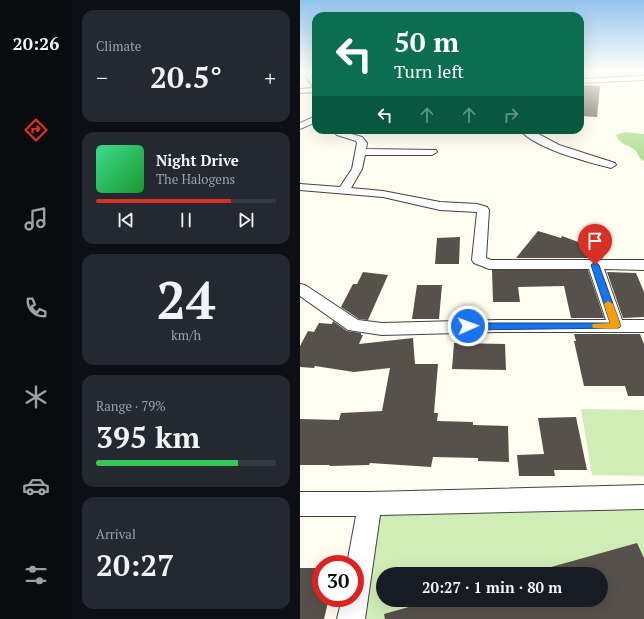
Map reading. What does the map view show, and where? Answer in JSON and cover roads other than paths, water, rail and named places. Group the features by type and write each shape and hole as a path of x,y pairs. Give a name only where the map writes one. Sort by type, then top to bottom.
{"street":[{"path":"300,126 312,121"},
{"path":"343,134 361,140 362,143 357,169 344,190"},
{"path":"530,134 565,151 611,165"},
{"path":"361,152 432,152"},
{"path":"300,188 383,194 440,206 477,208 483,210 479,260 489,264 644,265"},
{"path":"595,265 616,326"},
{"path":"300,289 354,326 382,329 497,326 644,326"},
{"path":"300,504 370,504 644,498"},
{"path":"362,555 370,504"},
{"path":"351,619 353,607"}]}
